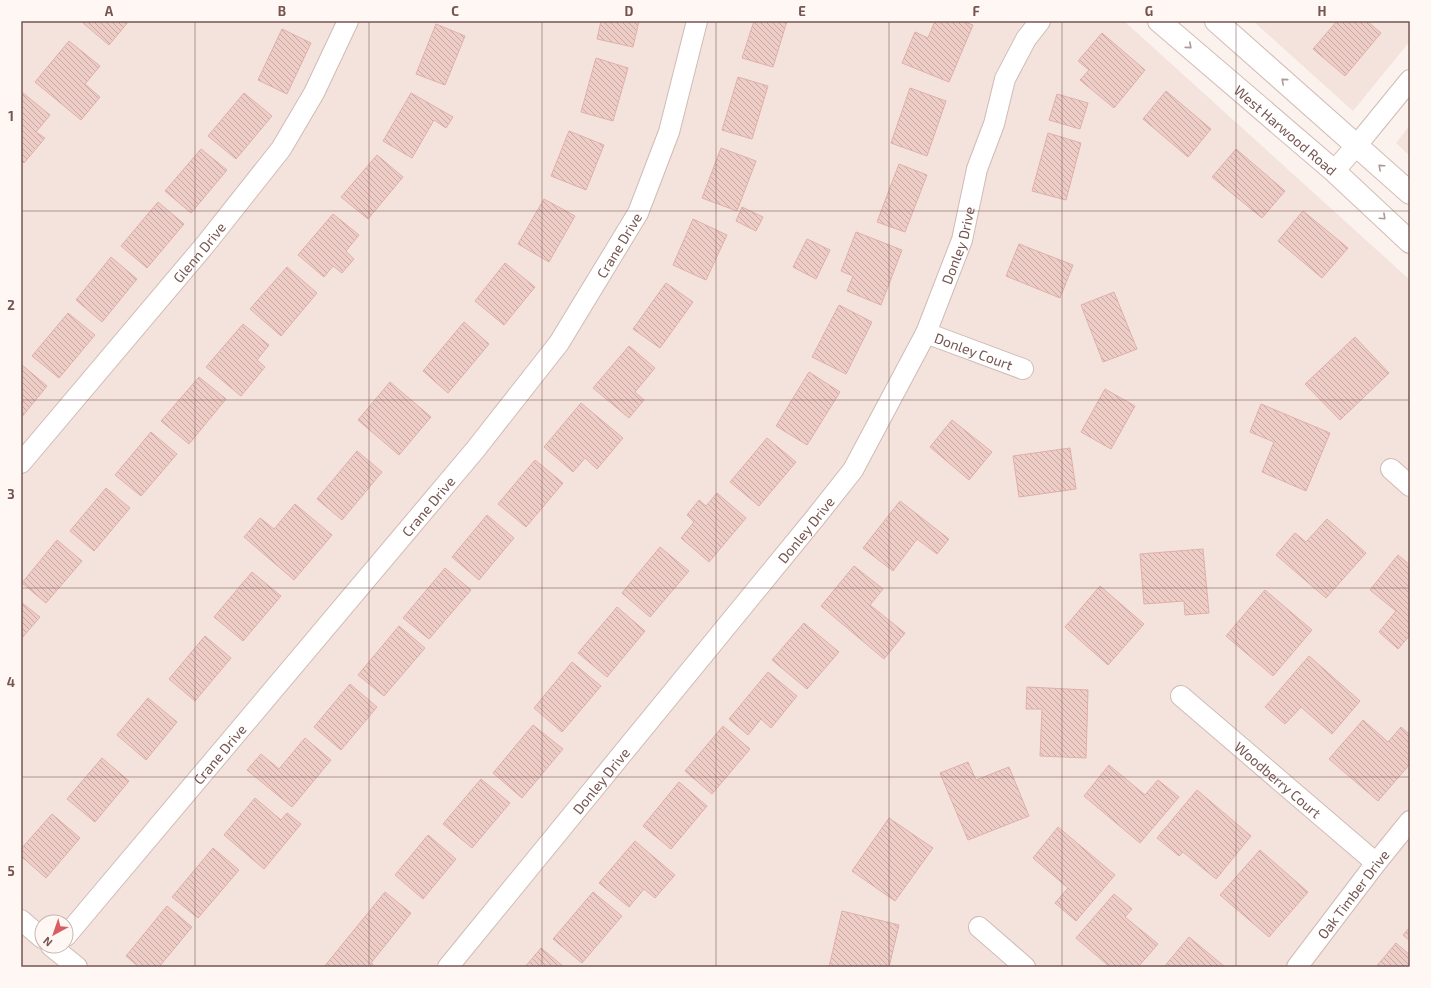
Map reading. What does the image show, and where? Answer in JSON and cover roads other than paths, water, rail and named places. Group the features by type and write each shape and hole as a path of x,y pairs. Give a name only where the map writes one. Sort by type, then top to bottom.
{"main road":[{"name":"West Harwood Road","path":"1159,21 1334,171 1410,242"},
{"path":"1216,21 1410,193"}],"street":[{"name":"Glenn Drive","path":"21,463 205,244 281,149 314,93 348,21"},
{"name":"Crane Drive","path":"74,920 475,450 559,343 638,213 669,132 697,21"},
{"name":"Donley Drive","path":"448,967 853,470 926,333 962,240 977,169 994,124 1005,79 1026,40 1040,21"},
{"path":"1334,171 1410,80"},
{"name":"Donley Court","path":"926,333 1023,369"},
{"path":"1391,470 1410,486"},
{"name":"Woodberry Court","path":"1181,696 1376,863"},
{"name":"Oak Timber Drive","path":"1297,967 1410,821"},
{"path":"21,920 34,929"},
{"path":"979,927 1025,967"},
{"path":"65,954 77,967"}]}
